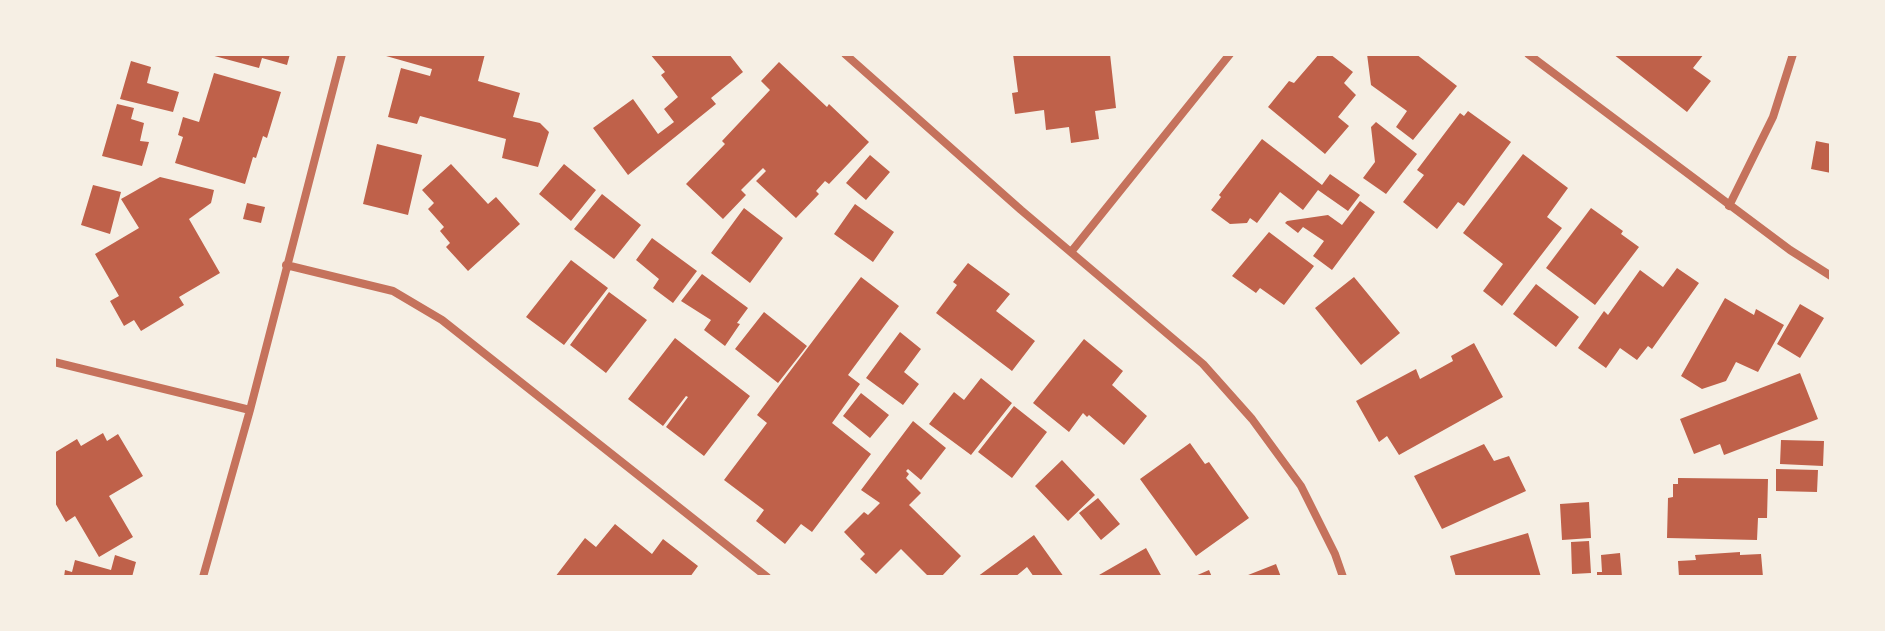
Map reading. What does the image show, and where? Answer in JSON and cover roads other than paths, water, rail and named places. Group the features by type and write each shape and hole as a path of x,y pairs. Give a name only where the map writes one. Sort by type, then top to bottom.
{"street":[{"path":"203,577 250,410 342,54"},
{"path":"845,54 1203,364 1252,419 1301,486 1343,577"},
{"path":"1071,252 1230,54"},
{"path":"1528,54 1729,206 1831,276"},
{"path":"1729,206 1773,117 1793,54"},
{"path":"286,265 393,291 442,320 767,577"},
{"path":"54,362 250,410"}]}
